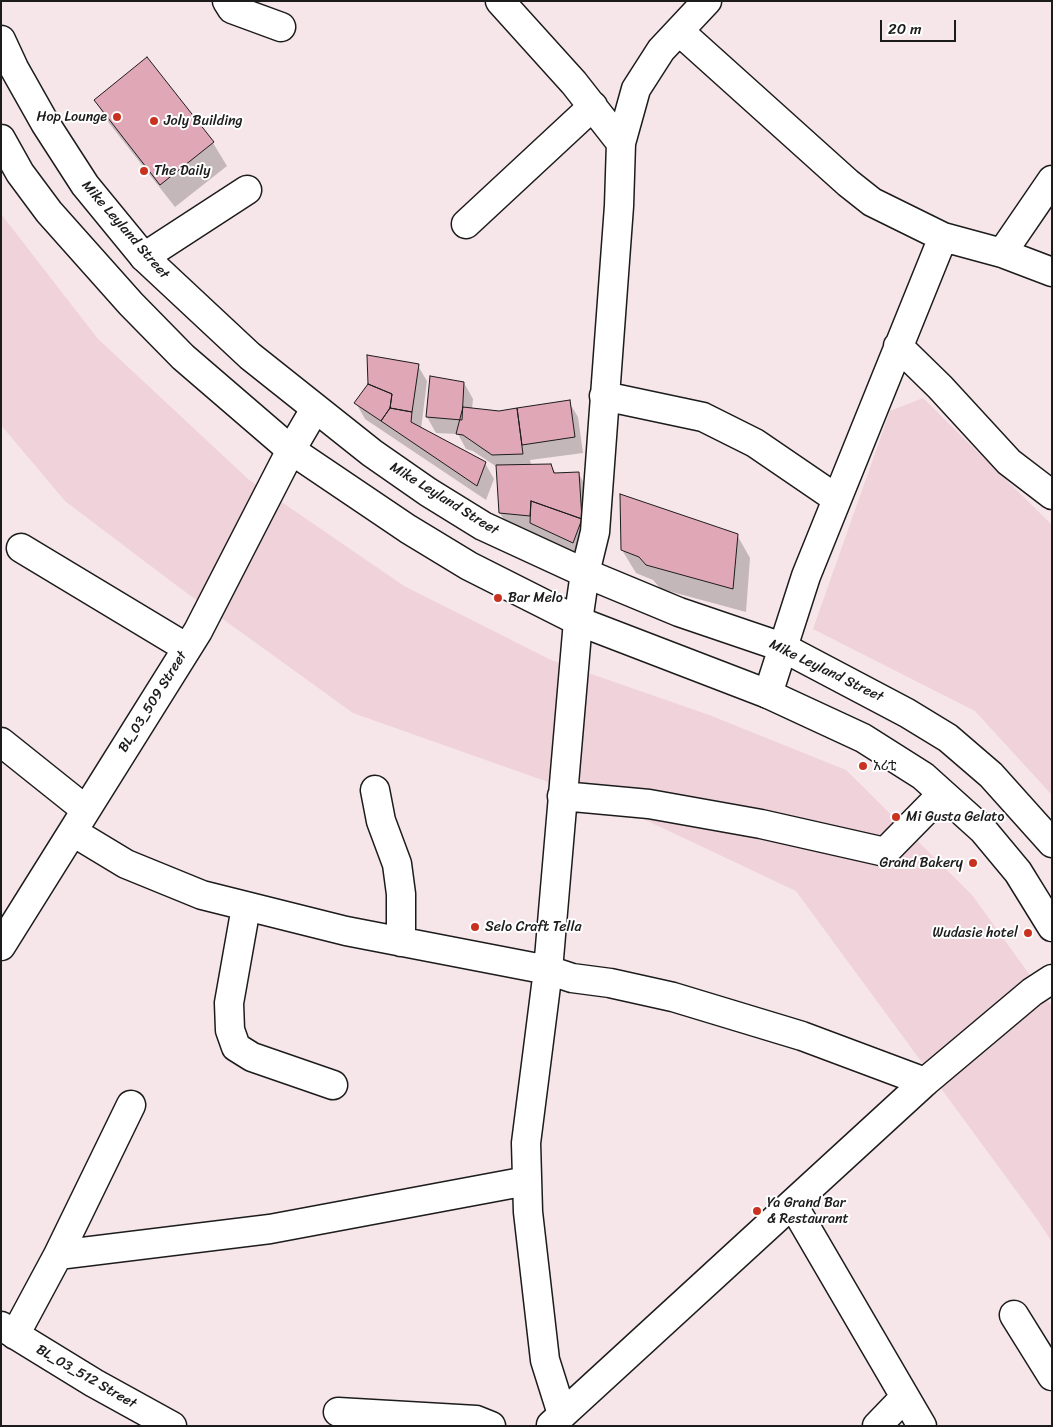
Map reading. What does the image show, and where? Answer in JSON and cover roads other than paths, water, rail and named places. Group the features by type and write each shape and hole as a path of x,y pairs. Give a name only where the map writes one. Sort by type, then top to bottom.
{"street":[{"path":"227,1 232,9 281,27"},
{"path":"500,1 594,106 621,143"},
{"path":"556,1420 545,1360 528,1212 526,1143 548,970 578,621 585,573 595,532 619,206 621,143 636,89 661,50 707,1"},
{"path":"678,31 848,184 872,202 943,237 1002,253 1052,272"},
{"name":"Mike Leyland Street","path":"1,40 41,115 85,185 144,257 250,356 372,453 436,497 483,526 585,573 679,612 782,647 848,680 948,738 991,776 1052,842"},
{"path":"466,224 594,106"},
{"path":"1,139 20,173 49,212 131,304 183,358 291,450 408,529 469,566 578,621 768,694 863,738 923,776 983,830 1018,872 1052,927"},
{"path":"1002,253 1052,180"},
{"path":"144,257 247,190"},
{"path":"768,694 806,576 943,237"},
{"path":"898,346 940,387 1009,462 1052,496"},
{"path":"604,396 703,417 755,443 837,499"},
{"name":"BL_03_509 Street","path":"1,946 187,648 222,587 291,450 315,409"},
{"path":"21,548 187,648"},
{"path":"1,742 79,821 126,864 202,895 246,907 401,942 548,970 572,978 610,983 673,998 802,1036 926,1082"},
{"path":"375,790 381,821 397,864 401,894 401,942"},
{"path":"562,796 649,804 761,824 885,852 942,794"},
{"path":"246,907 230,1003 230,1030 236,1046 252,1057 333,1085"},
{"path":"556,1420 793,1206 926,1082 1032,992 1052,979"},
{"path":"8,1330 58,1255 131,1105"},
{"path":"58,1255 270,1229 527,1181"},
{"path":"793,1206 922,1426"},
{"path":"1014,1315 1052,1376"},
{"name":"BL_03_512 Street","path":"8,1330 94,1383 172,1426"},
{"path":"877,1426 905,1397"},
{"path":"338,1412 476,1420 491,1426"}],"place":[{"name":"Hop Lounge","path":"117,117"},
{"name":"Joly Building","path":"154,121"},
{"name":"The Daily","path":"144,171"},
{"name":"Bar Melo","path":"498,598"},
{"name":"አሪቲ","path":"863,766"},
{"name":"Mi Gusta Gelato","path":"896,817"},
{"name":"Grand Bakery","path":"973,863"},
{"name":"Selo Craft Tella","path":"475,927"},
{"name":"Wudasie hotel","path":"1028,933"},
{"name":"Ya Grand Bar & Restaurant","path":"757,1211"}]}
